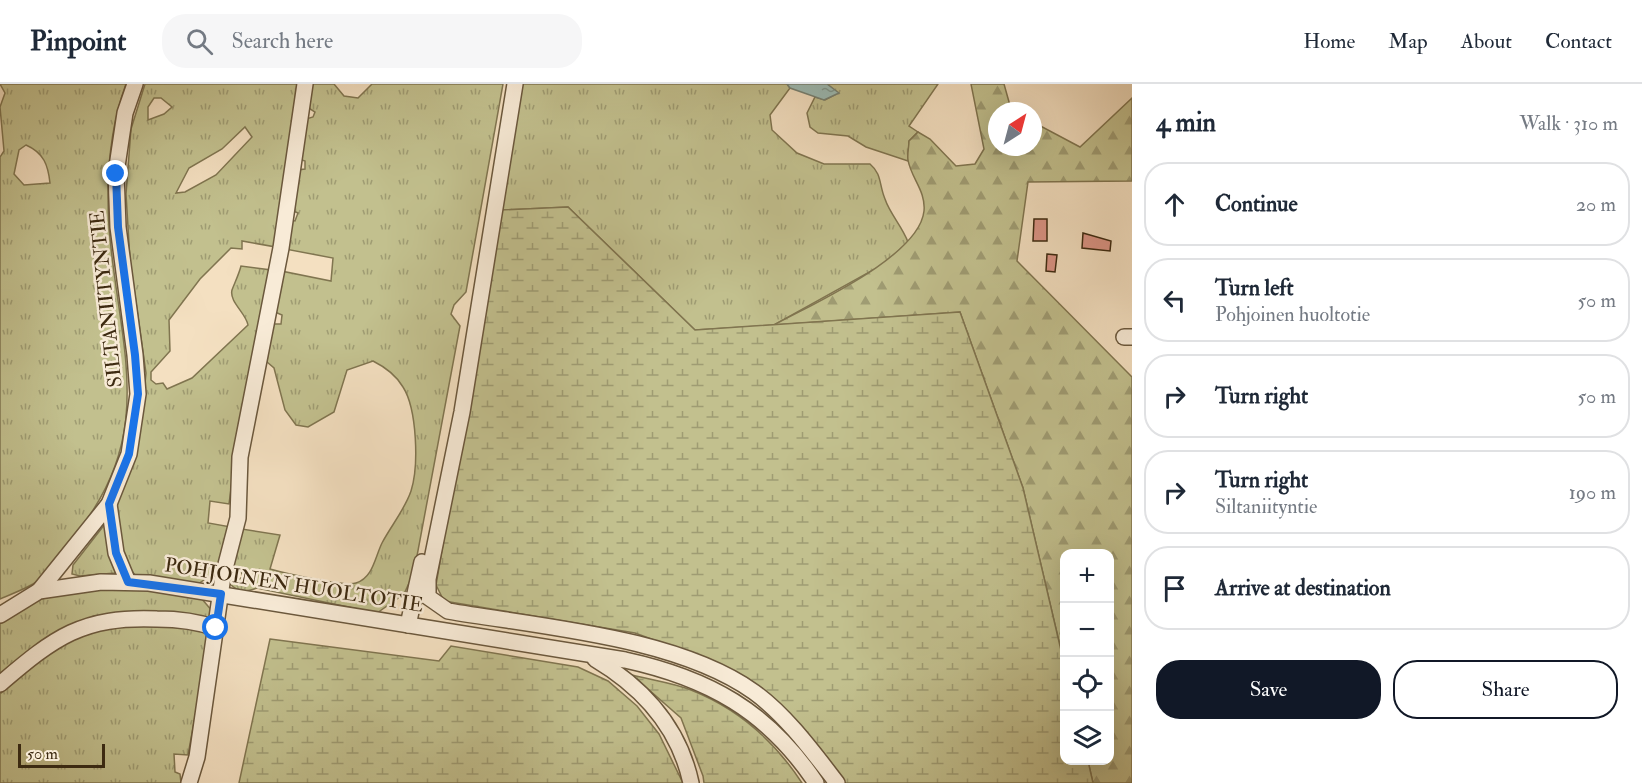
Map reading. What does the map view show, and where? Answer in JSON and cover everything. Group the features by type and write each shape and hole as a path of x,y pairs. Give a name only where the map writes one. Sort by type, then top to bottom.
{"lane":[{"name":"SILTANIITYNTIE","path":"39,591 109,504 129,454 138,394 118,227 116,174 125,113 135,84"},
{"path":"189,783 197,757 221,594 238,518 240,457 281,248 305,84"},
{"path":"408,625 435,501 469,320 507,84"},
{"path":"515,84 464,403 428,579 429,597 448,611 620,640 679,656 719,671 755,692 777,712 837,783"},
{"path":"109,504 116,553 128,582"},
{"name":"POHJOINEN HUOLTOTIE","path":"0,615 39,591 74,584 128,582 221,594 662,668 700,682 723,694 760,719 778,736 816,783"},
{"path":"0,684 60,637 97,622 132,618 163,619 199,621 216,628"},
{"name":"POHJOINEN HUOLTOTIE","path":"587,654 617,672 645,695 666,723 681,751 691,783"}],"green space":[{"path":"0,84 126,84 112,137 108,191 109,227 125,349 127,387 125,424 117,461 101,498 44,575 29,586 0,599 0,157 4,151 0,107 5,93","holes":["26,145 44,160 50,183 24,185 14,174 19,150"]},
{"path":"145,84 297,84 276,247 242,241 242,249 231,248 200,279 169,320 170,351 151,372 151,380 156,384 163,383 167,389 192,378 248,325 232,294 241,266 271,270 237,444 229,504 210,501 208,523 231,527 217,571 198,584 135,575 126,564 115,506 142,416 146,373 130,260 126,194 131,129","holes":["154,98 161,98 172,107 164,114 148,120 148,107","245,127 252,137 216,175 185,192 176,193 189,168 222,149"]},
{"path":"311,84 334,84 344,96 358,98 372,84 503,84 466,292 454,305 451,314 460,326 414,572 404,594 377,613 257,588 240,590 230,584 243,577 241,571 231,566 242,529 280,535 270,569 340,583 350,584 362,580 370,572 382,543 405,504 414,480 416,453 411,409 403,387 390,372 373,361 347,370 334,412 308,427 296,425 285,410 274,368 267,362 271,324 281,324 282,315 275,312 281,271 331,281 333,258 285,249 289,220 295,221 298,213 291,210 297,170 305,169 305,161 299,159 306,119 313,117 315,112 307,107"},
{"path":"520,84 787,84 790,88 770,115 772,130 797,153 824,164 870,164 877,172 887,204 908,242 884,264 774,325 695,330 568,207 500,210"},
{"path":"827,84 938,84 909,126 918,132 909,141 908,161 866,147 848,136 818,133 810,127 807,113 815,97 825,100 838,93"},
{"path":"971,84 1004,84 1009,102 988,102 988,156 1042,156 1042,127 1080,147 1132,98 1132,181 1028,182 1017,261 1132,377 1132,783 1093,783 1089,765 1114,765 1114,549 1060,549 1060,646 1023,488 960,312 774,325 837,292 884,262 904,245 918,228 924,204 910,167 908,155 909,141 918,132 930,139 956,166 975,164 984,149"},
{"path":"568,207 695,330 960,312 1023,488 1060,646 1060,765 1089,765 1093,783 845,783 790,717 722,665 635,633 444,601 436,585 500,210"},
{"path":"105,524 117,569 115,573 80,576 72,574 73,565"},
{"path":"105,589 137,589 201,598 213,612 211,622 100,616 0,680 0,624 24,607 49,595"},
{"path":"161,624 194,627 207,633 209,641 188,755 174,754 175,772 180,774 181,783 0,783 0,694 49,651 88,630"},
{"path":"270,639 439,661 451,646 578,667 608,681 637,706 659,734 683,783 239,783"},
{"path":"632,675 684,688 725,706 740,716 780,753 802,783 704,783 681,718"}],"water":[{"path":"787,84 827,84 839,93 824,100 790,88"}],"building":[{"path":"1034,219 1047,219 1047,241 1033,241"},
{"path":"1083,233 1111,241 1110,251 1082,248"},
{"path":"1047,254 1057,255 1055,272 1046,271"}],"route":[{"path":"116,174 118,227 138,394 129,454 109,504 116,553 128,582 221,594 216,628"}]}
